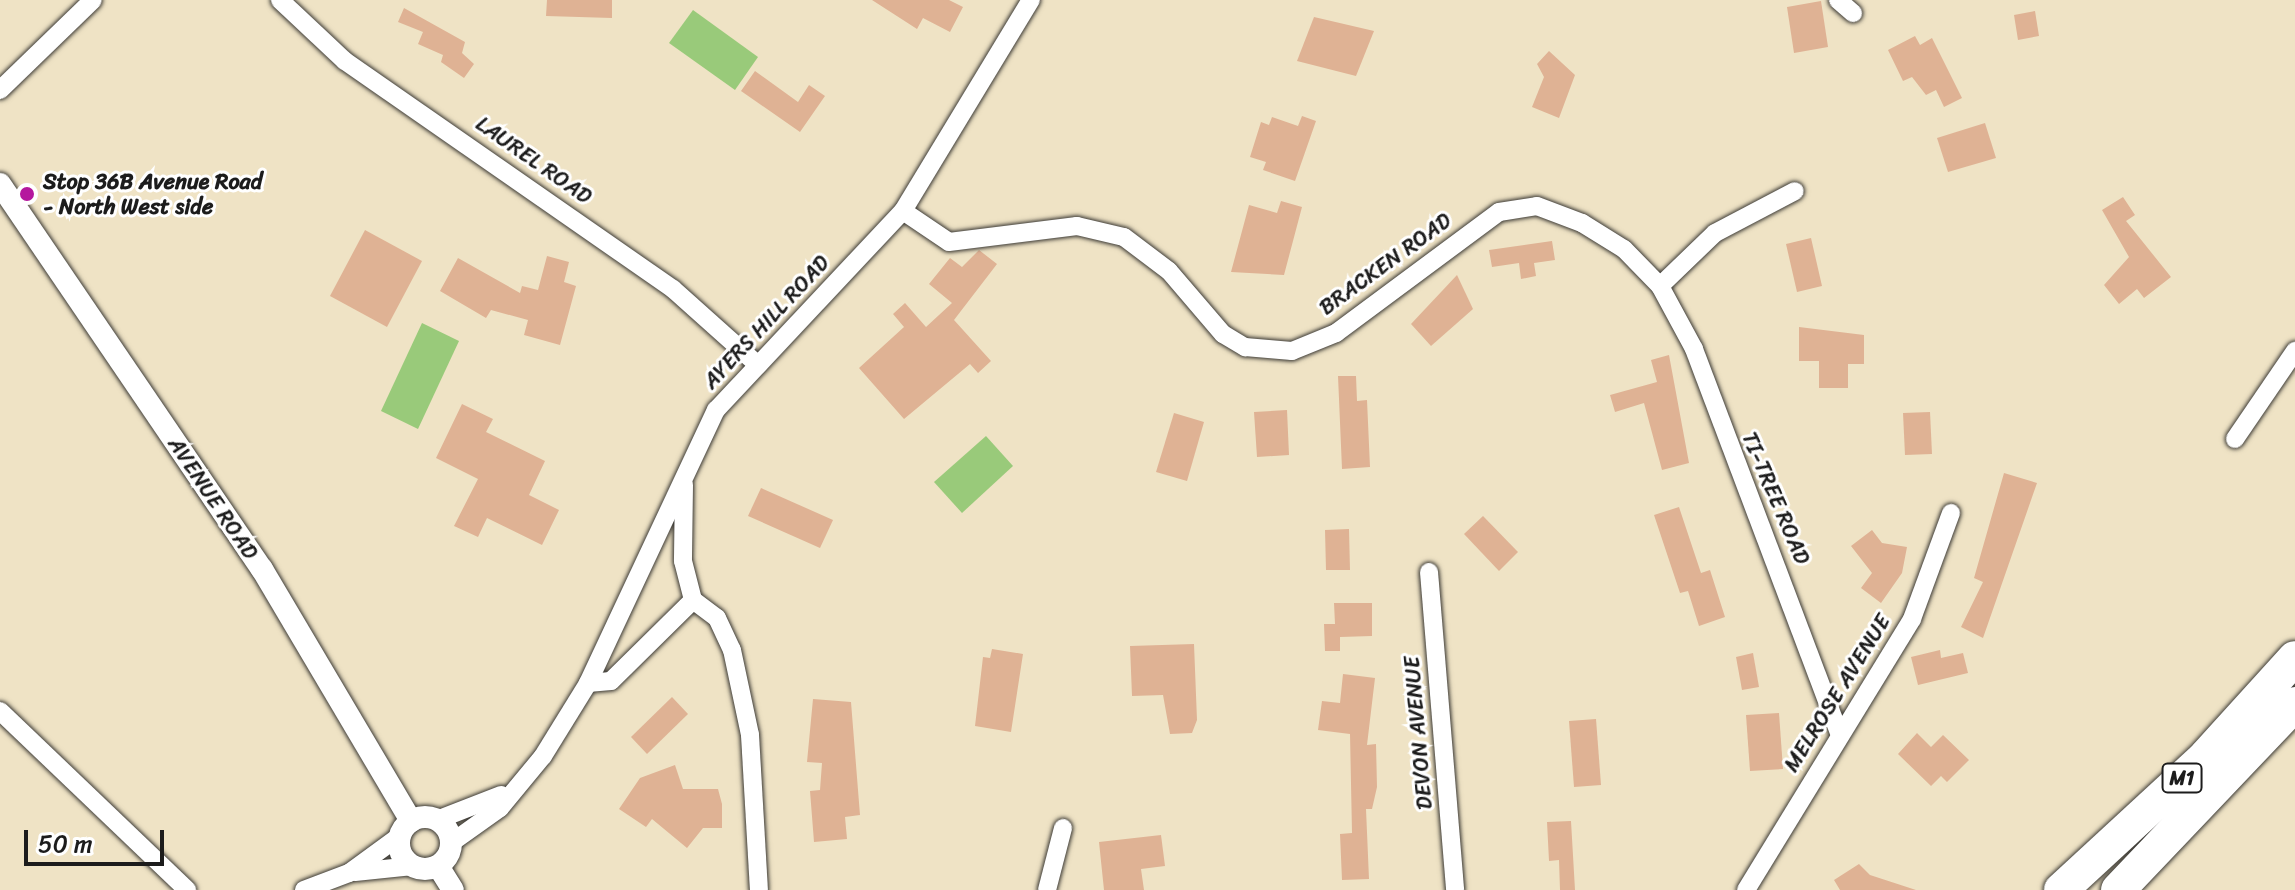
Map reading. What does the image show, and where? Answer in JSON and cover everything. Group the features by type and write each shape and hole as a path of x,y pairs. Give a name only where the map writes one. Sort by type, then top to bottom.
{"highway":[{"name":"M1","path":"2061,890 2206,756 2295,658"},
{"name":"M1","path":"2118,890 2295,704"}],"street":[{"name":"LAUREL ROAD","path":"280,0 345,61 673,289 758,365"},
{"name":"AYERS HILL ROAD","path":"451,843 524,781 588,683 716,410 903,211 1031,0"},
{"path":"1838,0 1853,13"},
{"path":"0,90 81,3"},
{"name":"AVENUE ROAD","path":"0,184 262,569 406,828"},
{"path":"1660,286 1715,233 1795,191"},
{"name":"BRACKEN ROAD","path":"903,211 949,242 1077,226 1124,237 1169,271 1193,308 1245,347 1292,351 1336,333 1499,212 1525,208 1582,223 1624,249 1660,286"},
{"name":"TI-TREE ROAD","path":"1660,286 1694,349 1839,732"},
{"path":"2235,439 2295,351"},
{"path":"684,478 683,561 693,600 717,618 732,650 750,735 759,890"},
{"name":"MELROSE AVENUE","path":"1746,890 1839,732 1912,619 1951,513"},
{"name":"DEVON AVENUE","path":"1429,572 1455,890"},
{"path":"588,683 611,681 693,600"},
{"path":"0,711 187,890"},
{"name":"AYERS HILL ROAD","path":"437,820 470,812 524,781"},
{"path":"349,873 406,828 437,820 451,843 438,866"},
{"path":"406,828 401,853 413,866"},
{"path":"1047,890 1063,828"},
{"path":"304,890 349,873 438,866"},
{"path":"438,866 453,890"}],"green space":[{"path":"693,10 758,57 735,90 669,43"},
{"path":"422,323 459,341 418,429 381,411"},
{"path":"986,436 1013,466 962,513 934,482"}],"building":[{"path":"547,0 612,0 612,18 546,16"},
{"path":"872,0 949,0 963,7 950,32 923,18 917,29"},
{"path":"1821,1 1828,47 1794,53 1787,7"},
{"path":"404,8 465,42 462,53 474,64 464,78 441,62 443,55 418,44 423,32 398,22"},
{"path":"2035,11 2039,36 2018,40 2014,15"},
{"path":"1314,17 1374,31 1356,76 1297,61"},
{"path":"1915,36 1920,45 1932,38 1962,98 1944,107 1936,90 1926,95 1912,77 1903,81 1888,50"},
{"path":"1549,51 1575,75 1559,118 1532,107 1544,77 1537,64"},
{"path":"755,71 798,102 809,85 825,96 800,132 741,91"},
{"path":"1302,116 1316,121 1295,181 1263,170 1266,162 1250,157 1261,122 1269,125 1272,117 1298,126"},
{"path":"1985,123 1996,158 1948,172 1937,138"},
{"path":"2123,197 2135,215 2126,221 2171,277 2144,298 2137,289 2119,304 2104,285 2129,257 2102,210"},
{"path":"1281,201 1302,207 1284,275 1231,272 1249,205 1277,213"},
{"path":"365,230 422,261 387,327 330,296"},
{"path":"1811,238 1822,286 1797,292 1786,244"},
{"path":"1552,241 1555,260 1534,263 1536,276 1521,279 1519,263 1492,267 1489,250"},
{"path":"979,250 997,264 954,320 991,361 978,373 970,364 904,419 859,368 904,327 893,314 905,303 926,327 952,303 929,284 950,258 962,267"},
{"path":"547,256 569,262 564,282 576,286 560,345 524,335 528,320 491,310 486,318 440,291 458,258 520,293 522,286 538,290"},
{"path":"1457,275 1473,309 1431,346 1411,324"},
{"path":"1799,327 1864,335 1864,364 1848,364 1848,388 1819,388 1819,361 1799,361"},
{"path":"1669,355 1689,463 1662,470 1644,403 1615,412 1610,395 1657,382 1651,360"},
{"path":"1338,376 1356,376 1357,401 1367,400 1370,467 1342,469"},
{"path":"462,404 493,419 486,432 545,461 529,495 559,510 542,545 487,518 478,537 454,526 478,479 436,458"},
{"path":"1287,410 1289,455 1257,457 1254,412"},
{"path":"1930,412 1932,454 1905,455 1903,413"},
{"path":"1174,413 1204,422 1187,481 1156,472"},
{"path":"2004,473 2037,483 1983,638 1961,627 1983,582 1974,578"},
{"path":"761,488 833,520 820,548 748,516"},
{"path":"1679,507 1701,573 1710,570 1725,617 1699,626 1688,591 1680,593 1654,515"},
{"path":"1483,516 1518,552 1499,571 1464,534"},
{"path":"1349,529 1350,570 1326,570 1325,530"},
{"path":"1872,530 1882,543 1907,547 1902,573 1881,603 1861,588 1872,573 1851,546"},
{"path":"1334,603 1372,603 1372,636 1340,637 1340,651 1325,651 1324,624 1335,624"},
{"path":"1194,644 1197,720 1192,733 1170,734 1163,695 1132,696 1130,646"},
{"path":"992,649 1023,654 1011,732 975,726 983,657 990,658"},
{"path":"1940,650 1941,658 1963,653 1968,673 1918,685 1911,657"},
{"path":"1753,653 1759,687 1742,690 1736,657"},
{"path":"1343,674 1375,678 1367,745 1376,744 1377,787 1372,809 1366,809 1369,879 1342,880 1340,834 1352,833 1350,734 1318,730 1322,701 1340,703"},
{"path":"672,697 688,714 647,754 631,737"},
{"path":"813,699 851,702 860,815 845,817 847,839 814,842 810,791 820,790 822,763 807,762"},
{"path":"1779,713 1783,769 1750,771 1746,715"},
{"path":"1596,719 1601,785 1574,787 1569,721"},
{"path":"1917,733 1931,747 1943,735 1969,760 1947,782 1941,776 1931,786 1898,754"},
{"path":"675,765 683,789 718,789 722,804 722,828 703,828 687,848 652,819 646,827 619,809 640,778"},
{"path":"1571,821 1575,890 1560,890 1559,860 1549,861 1547,822"},
{"path":"1161,835 1165,866 1141,869 1144,890 1104,890 1099,842"},
{"path":"1859,864 1870,875 1916,890 1840,890 1834,880"}],"place":[{"name":"Stop 36B Avenue Road - North West side","path":"27,194"}]}
